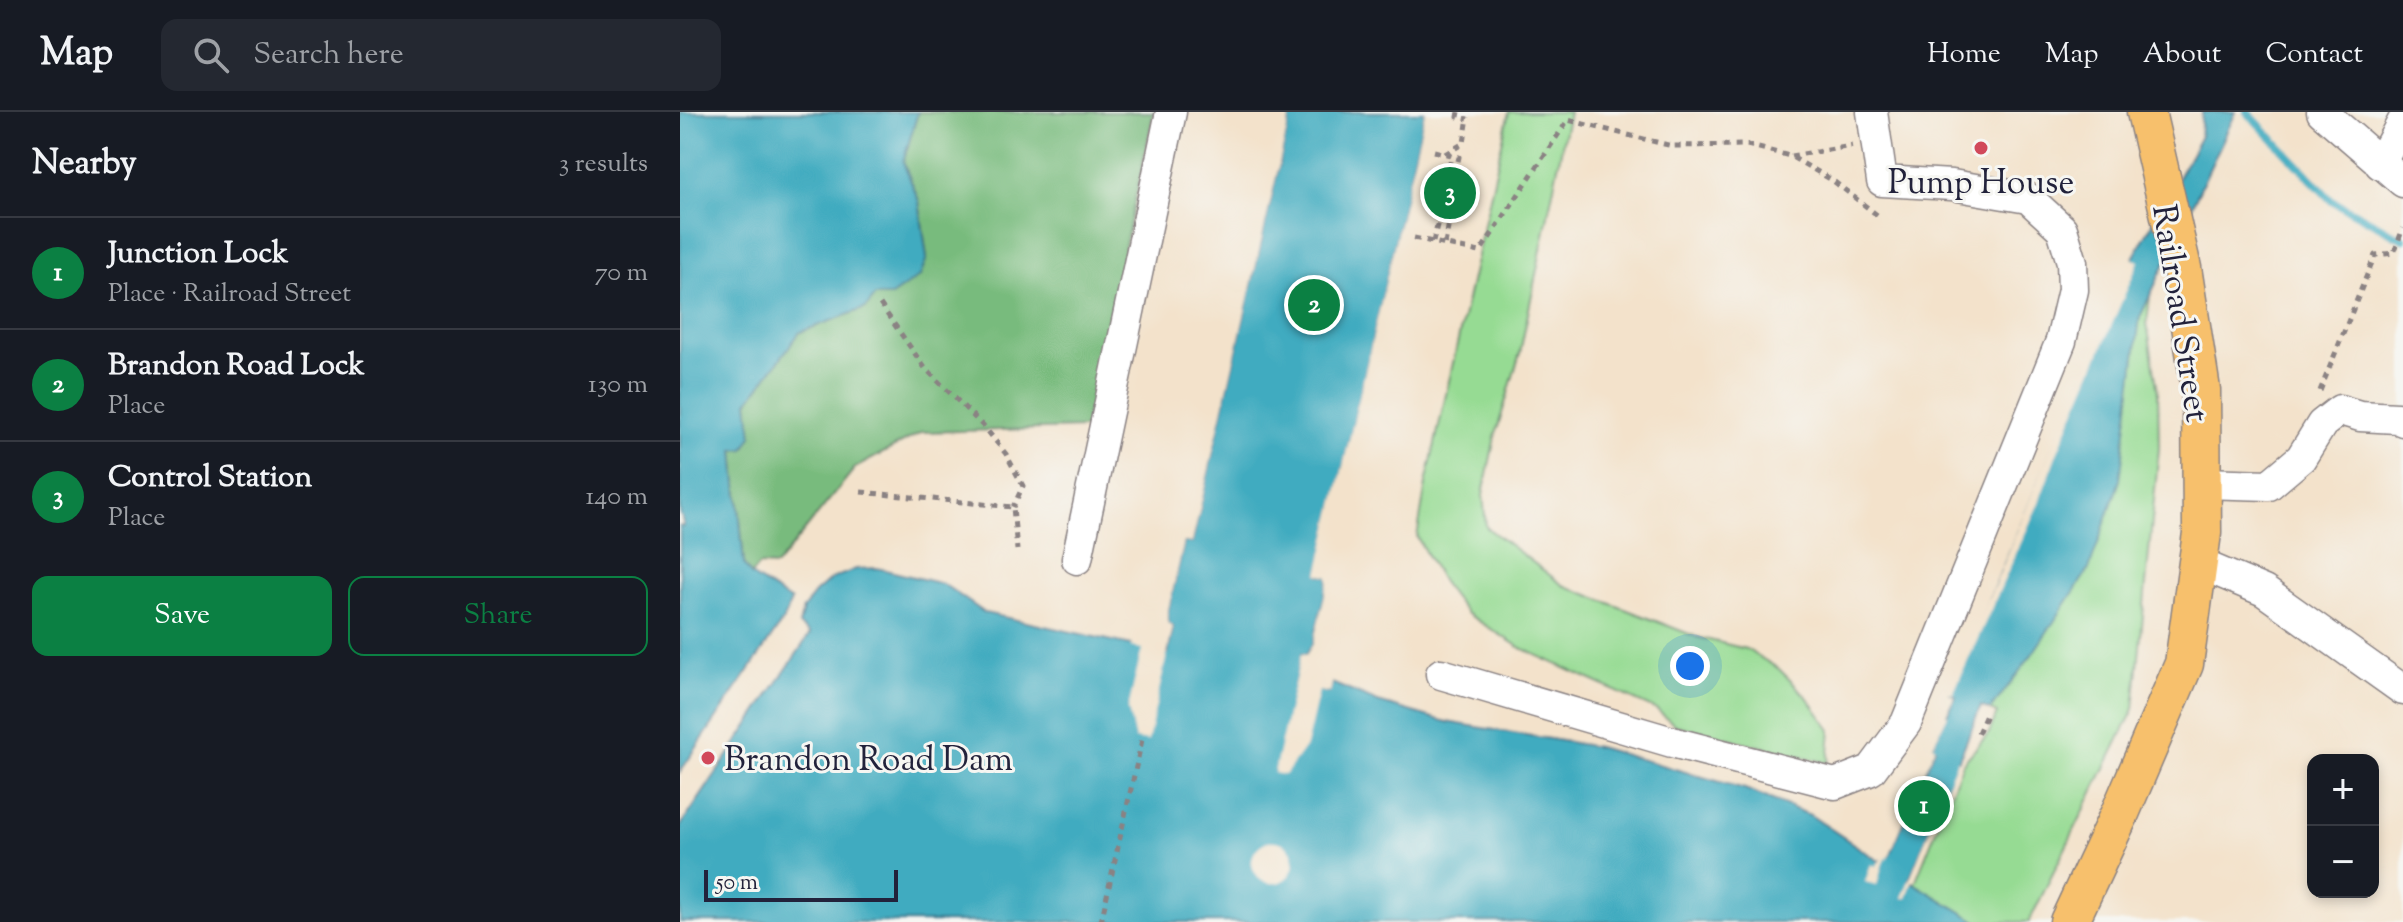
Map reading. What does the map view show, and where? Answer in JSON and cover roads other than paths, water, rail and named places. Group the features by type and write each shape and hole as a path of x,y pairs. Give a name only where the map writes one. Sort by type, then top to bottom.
{"main road":[{"name":"Railroad Street","path":"2069,922 2184,664 2202,533 2201,390 2182,268 2146,112"}],"street":[{"path":"1077,559 1171,112"},
{"path":"1441,674 1672,742 1835,784 1871,770 1906,723 2061,341 2073,290 2072,262 2062,229 2028,198 1952,185 1882,181 1872,112"},
{"path":"2322,112 2392,173 2403,121"},
{"path":"2202,483 2269,485 2301,458 2322,424 2340,410 2360,416 2403,421"},
{"path":"2198,563 2264,591 2403,690"}],"water":[{"path":"680,112 918,112 903,162 919,201 927,258 920,276 891,296 875,296 866,308 800,332 748,402 752,436 744,449 734,450 744,565 751,575 791,601 784,619 680,772 680,526 684,527 680,511"},
{"path":"1291,112 1425,112 1319,574 1329,577 1313,644 1306,655 1302,654 1295,684 1329,693 1332,683 1378,702 1447,722 1598,747 1745,789 1810,815 1879,861 1890,854 1935,748 1932,746 1956,696 1950,693 2128,267 2200,138 2202,112 2236,112 2140,317 2120,480 2089,569 2031,656 1990,710 1981,706 1909,880 1978,922 680,922 680,827 810,634 799,625 803,609 831,579 856,569 877,568 943,584 985,613 1168,653 1173,627 1168,623 1168,610 1184,542 1192,543"}],"waterway":[{"path":"2247,112 2332,201 2403,239"}],"place":[{"name":"Pump House","path":"1981,148"},
{"name":"Control Station","path":"1450,193"},
{"name":"Brandon Road Lock","path":"1314,305"},
{"name":"Brandon Road Dam","path":"708,758"},
{"name":"Junction Lock","path":"1924,806"}]}
